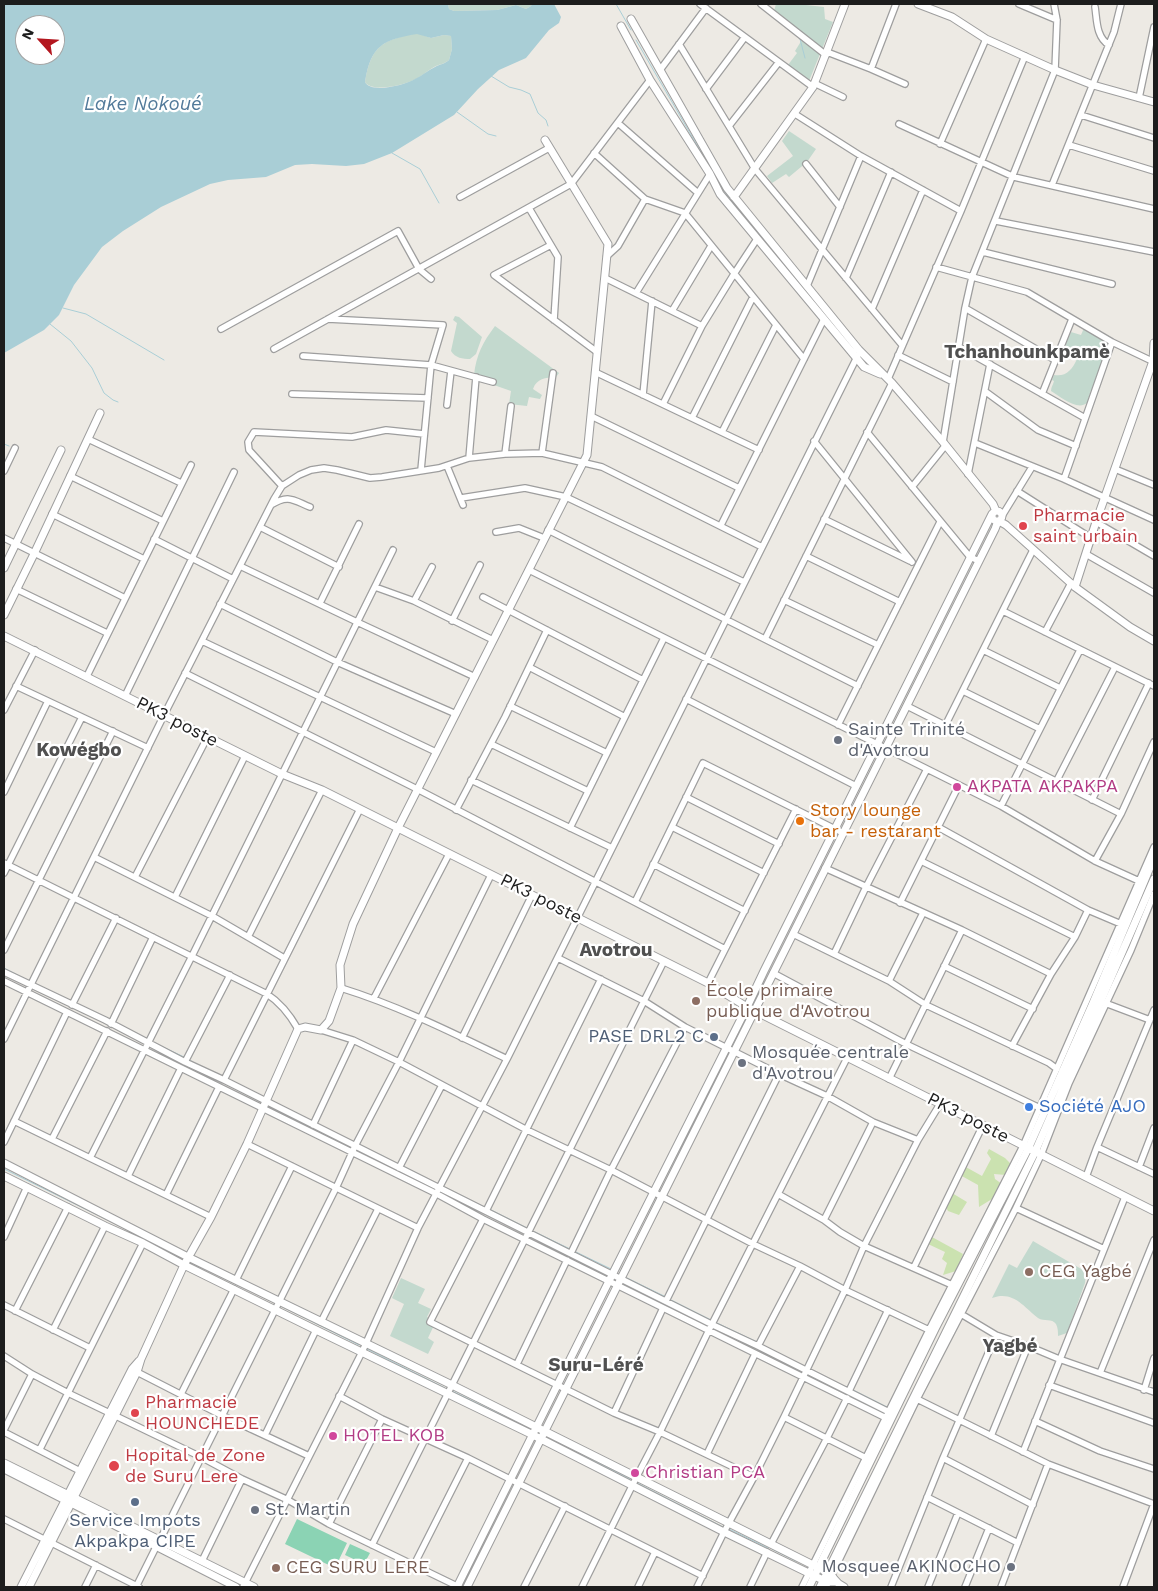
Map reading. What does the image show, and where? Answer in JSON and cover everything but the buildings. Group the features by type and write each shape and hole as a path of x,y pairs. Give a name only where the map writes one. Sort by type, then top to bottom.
{"street":[{"path":"700,4 779,62 814,85 843,97"},
{"path":"761,4 827,54 871,69 905,84"},
{"path":"734,196 795,114 814,85 845,4"},
{"path":"871,69 896,4"},
{"path":"918,4 952,17 986,39 1056,70 1093,85 1154,102"},
{"path":"1018,4 1057,20"},
{"path":"912,487 944,444 965,308 972,277 1056,70 1057,20 1054,4"},
{"path":"1052,185 1109,45 1121,4"},
{"path":"1094,7 1100,36 1109,45"},
{"path":"660,70 706,8"},
{"path":"631,19 727,188 807,286 858,354 864,367 888,379 992,504 997,517 1073,585 1130,627 1154,641"},
{"path":"621,26 650,80 710,174 720,194 824,319 858,354"},
{"path":"1139,98 1154,28"},
{"path":"627,38 638,32"},
{"path":"706,89 746,38"},
{"path":"940,144 986,39"},
{"path":"679,44 755,169 902,345"},
{"path":"765,639 867,432 1024,56"},
{"path":"729,126 779,62"},
{"path":"274,349 572,184 650,80"},
{"path":"795,114 861,156 960,211"},
{"path":"1081,115 1154,138"},
{"path":"618,122 698,193"},
{"path":"899,124 980,163 1014,177 1154,209"},
{"path":"321,1030 329,1020 341,988 340,965 353,924 417,789 587,454 608,244 545,140"},
{"path":"1069,145 1154,171"},
{"path":"460,198 550,148"},
{"path":"594,153 645,199 685,213 804,359"},
{"path":"807,286 861,156"},
{"path":"806,164 840,207"},
{"path":"846,278 891,172"},
{"path":"636,293 710,174"},
{"path":"872,309 924,190"},
{"path":"607,256 618,246 645,199"},
{"path":"529,208 558,257 554,320"},
{"path":"996,221 1154,252"},
{"path":"221,329 398,230 419,269 431,279"},
{"path":"663,404 702,326 757,239"},
{"path":"551,244 494,275 597,352"},
{"path":"672,311 711,246"},
{"path":"983,252 1112,284"},
{"path":"936,267 1027,292 1112,342 1154,362"},
{"path":"605,278 702,326"},
{"path":"692,418 753,297"},
{"path":"643,394 652,301"},
{"path":"965,308 1055,360"},
{"path":"328,319 443,325 431,365 421,470"},
{"path":"721,525 824,319"},
{"path":"1042,394 1072,319"},
{"path":"722,432 776,325"},
{"path":"1064,479 1112,342"},
{"path":"1045,632 1073,585 1086,554 1104,498 1154,362 1154,342"},
{"path":"959,347 1085,418"},
{"path":"244,1585 362,1352 418,1228 483,1106 558,958 858,354"},
{"path":"898,355 953,382"},
{"path":"303,356 431,365 493,382"},
{"path":"968,474 986,392 990,364"},
{"path":"447,405 450,371"},
{"path":"595,372 759,450"},
{"path":"542,453 553,373"},
{"path":"469,458 476,377"},
{"path":"986,392 1038,430 1076,446"},
{"path":"292,394 428,398"},
{"path":"505,454 511,406"},
{"path":"4,615 100,413"},
{"path":"591,416 740,488"},
{"path":"282,486 249,450 248,442 254,432 352,437 386,430 424,434"},
{"path":"867,432 970,558 979,561"},
{"path":"88,439 181,483"},
{"path":"814,441 912,562"},
{"path":"975,444 1064,479 1154,520"},
{"path":"4,471 16,448"},
{"path":"4,568 61,450"},
{"path":"4,1039 185,673 282,486 299,475 311,470 324,468 370,478 439,468 469,458 505,454 542,453 583,461 602,467 762,547"},
{"path":"87,676 190,465"},
{"path":"448,466 463,505"},
{"path":"4,1356 32,1374 68,1393 288,1500 329,1524 458,1587 653,1192 726,1047 748,1008 970,558 997,517 1017,492 1032,467"},
{"path":"1115,469 1154,485"},
{"path":"125,696 234,472"},
{"path":"70,476 163,521"},
{"path":"461,498 525,488 566,497 744,582"},
{"path":"1017,492 1091,538"},
{"path":"270,507 280,500 289,498 310,507"},
{"path":"52,514 144,558"},
{"path":"467,1587 734,1051 756,1012 773,973 995,529 997,517"},
{"path":"824,519 918,565"},
{"path":"838,725 940,522"},
{"path":"1096,522 1154,556"},
{"path":"320,603 359,524"},
{"path":"260,527 339,567"},
{"path":"496,532 518,528 544,538"},
{"path":"548,530 858,686"},
{"path":"4,538 125,598"},
{"path":"154,539 233,579"},
{"path":"90,1158 393,550"},
{"path":"946,726 1033,550"},
{"path":"1086,554 1154,593"},
{"path":"806,556 900,602"},
{"path":"452,621 480,565"},
{"path":"240,566 475,677"},
{"path":"414,601 432,567"},
{"path":"528,570 1001,806 1095,860 1139,881"},
{"path":"375,587 414,601 493,640"},
{"path":"16,589 107,633"},
{"path":"484,597 643,680"},
{"path":"784,600 878,646"},
{"path":"220,604 337,662 456,714"},
{"path":"1003,611 1152,685 1092,800"},
{"path":"456,810 547,630"},
{"name":"PK3 poste","path":"4,636 87,676 207,738 282,774 322,790 708,983 748,1008 1154,1211"},
{"path":"570,828 664,638"},
{"path":"202,641 436,752"},
{"path":"4,710 35,650"},
{"path":"983,650 1060,688"},
{"path":"1001,806 1080,650"},
{"path":"1056,782 1115,666"},
{"path":"529,667 625,717"},
{"path":"185,673 417,789 725,950"},
{"path":"16,686 148,748"},
{"path":"963,691 1040,729"},
{"path":"686,699 856,786"},
{"path":"4,792 48,701"},
{"path":"510,706 607,753"},
{"path":"906,706 1121,814"},
{"path":"4,873 6,864 82,717"},
{"path":"4,950 112,731"},
{"path":"134,877 207,738"},
{"path":"1095,860 1121,814 1154,742"},
{"path":"491,744 588,791"},
{"path":"174,897 245,756"},
{"path":"634,902 703,763 843,833"},
{"path":"834,954 866,887 927,770"},
{"path":"471,780 612,848"},
{"path":"900,903 959,785"},
{"path":"248,937 322,790"},
{"path":"686,797 779,844"},
{"path":"224,1080 360,809"},
{"path":"708,983 796,809"},
{"path":"672,827 764,873"},
{"path":"938,827 1088,910 1121,924"},
{"path":"816,1567 866,1458 929,1330 1025,1147 1040,1108 1154,846"},
{"path":"374,998 449,854"},
{"path":"94,856 212,916 284,958"},
{"path":"802,1587 816,1567 1025,1147 1093,1002 1154,858"},
{"path":"921,861 1075,938"},
{"path":"6,864 267,994 284,1008 298,1029"},
{"path":"653,864 745,911"},
{"path":"825,868 962,930 1052,974"},
{"path":"160,1540 491,875"},
{"path":"829,1580 917,1399 1016,1208 1154,879"},
{"path":"820,1587 829,1580 1038,1154 1105,1003 1131,950 1154,894"},
{"path":"462,1038 532,895"},
{"path":"1012,1046 1052,974 1075,938 1088,910"},
{"path":"889,981 924,913"},
{"path":"72,1005 116,918"},
{"path":"889,1079 962,930"},
{"path":"793,934 889,981 926,1005 1049,1063 1057,1069"},
{"path":"52,1139 108,1022 154,937"},
{"path":"558,958 644,1001 685,1027 778,1074 827,1096 873,1122 918,1140"},
{"path":"372,1545 664,961"},
{"path":"944,966 1033,1009"},
{"path":"4,972 224,1080 264,1105 352,1153 486,1211 571,1253 610,1278"},
{"path":"773,973 906,1044 1040,1108"},
{"path":"185,1062 230,974"},
{"path":"486,1211 601,979"},
{"path":"4,981 219,1088 313,1125 400,1168 483,1219 567,1260 610,1278 663,1308 758,1346 806,1369 849,1391 887,1415"},
{"path":"341,988 374,998 507,1059"},
{"path":"1105,1003 1150,1020"},
{"path":"1086,1177 1154,1010"},
{"path":"4,1142 67,1012"},
{"path":"21,1587 48,1541 141,1359 184,1265 211,1217 247,1144 298,1029 305,1027 354,1040 753,1244 929,1330"},
{"path":"571,1253 611,1170 685,1027"},
{"path":"313,1125 354,1040"},
{"path":"582,1587 827,1096 848,1058"},
{"path":"128,1176 181,1068"},
{"path":"666,1301 778,1074"},
{"path":"400,1168 442,1085"},
{"path":"166,1195 219,1088"},
{"path":"697,1587 784,1417 864,1246 918,1140 940,1104"},
{"path":"14,1121 211,1217"},
{"path":"824,1220 873,1122"},
{"path":"914,1267 983,1126"},
{"path":"1139,1167 1154,1128"},
{"path":"247,1144 418,1228"},
{"path":"1097,1147 1154,1174"},
{"path":"4,1163 188,1257 452,1385 632,1486 812,1574 844,1587"},
{"path":"236,1280 292,1166"},
{"path":"4,1176 105,1226 143,1242 184,1265 316,1330 448,1393 535,1431"},
{"path":"4,1237 26,1187"},
{"path":"778,1194 824,1220 864,1246 952,1285"},
{"path":"1023,1452 1125,1197"},
{"path":"15,1311 68,1207"},
{"path":"1016,1208 1104,1248"},
{"path":"321,1322 378,1209"},
{"path":"483,1219 430,1322 517,1364 557,1386 754,1477"},
{"path":"53,1330 105,1226"},
{"path":"1100,1372 1154,1240"},
{"path":"40,1450 143,1242"},
{"path":"517,1364 567,1260"},
{"path":"1146,1260 1154,1264"},
{"path":"758,1346 800,1266"},
{"path":"618,1282 666,1301 755,1354 887,1415"},
{"path":"181,1394 234,1289"},
{"path":"4,1305 90,1348"},
{"path":"614,1413 663,1308"},
{"path":"849,1391 888,1310"},
{"path":"961,1314 996,1335 1100,1372 1144,1390 1154,1392"},
{"path":"264,1435 316,1330"},
{"path":"891,1587 943,1458 996,1335"},
{"path":"991,1436 1028,1346"},
{"path":"707,1454 755,1354"},
{"path":"1144,1390 1154,1358"},
{"path":"134,1370 221,1415 309,1456"},
{"path":"32,1374 4,1431 80,1471"},
{"path":"1050,1385 1154,1424"},
{"path":"339,1396 382,1419 468,1458 703,1576"},
{"path":"771,1544 847,1398"},
{"path":"917,1399 1048,1464 1154,1504 1123,1587"},
{"path":"70,1499 80,1471 112,1414"},
{"path":"784,1417 866,1458"},
{"path":"329,1524 382,1419"},
{"path":"1035,1421 1100,1451 1154,1469"},
{"path":"542,1435 636,1478 771,1544 816,1567 829,1580"},
{"path":"414,1565 468,1458"},
{"path":"943,1458 1032,1505"},
{"path":"4,1462 156,1548 236,1587"},
{"path":"1001,1587 1048,1464"},
{"path":"4,1470 160,1540 244,1585 254,1587"},
{"path":"202,1561 242,1479"},
{"path":"928,1497 1018,1543"},
{"path":"524,1587 565,1506"},
{"path":"928,1587 958,1513"},
{"path":"4,1519 137,1587 156,1548"},
{"path":"965,1587 989,1528"},
{"path":"29,1587 48,1541"},
{"path":"638,1587 655,1552"},
{"path":"750,1587 767,1552"},
{"path":"85,1587 96,1565"},
{"path":"809,1587 812,1574"}],"green space":[{"path":"448,4 532,4 526,9 516,5 497,10 454,11 449,9"},
{"path":"776,4 824,7 825,19 833,22 809,81 788,65 797,53 795,51 805,35 774,11"},
{"path":"417,33 431,38 444,35 451,36 452,49 449,60 434,67 417,79 403,84 381,88 374,87 365,82 371,60 380,46 395,38"},
{"path":"789,131 816,149 807,162 789,177 786,174 772,183 767,176 793,156 782,141"},
{"path":"455,316 459,317 482,337 476,354 470,359 457,357 451,351 457,323 453,320"},
{"path":"495,326 559,373 556,377 545,378 535,385 533,389 542,395 540,399 529,397 527,406 509,404 511,391 491,384 474,375 476,361 481,349"},
{"path":"1084,328 1110,340 1093,391 1091,390 1087,403 1079,405 1064,400 1051,390 1054,375 1062,375 1068,372 1077,359 1076,353 1065,346 1071,332 1081,335"},
{"path":"989,1149 1005,1158 1012,1165 1006,1175 994,1174 995,1179 1002,1184 992,1199 979,1207 978,1185 960,1175 964,1166 982,1176 991,1159 987,1153"},
{"path":"952,1193 967,1202 959,1215 948,1211 945,1205"},
{"path":"932,1237 963,1254 956,1271 943,1275 947,1263 942,1259 945,1252 928,1244"},
{"path":"1033,1241 1086,1273 1085,1283 1067,1333 1058,1336 1057,1327 1054,1322 1038,1318 1018,1301 1006,1296 992,1298 1009,1264 1017,1268"},
{"path":"401,1278 425,1289 418,1303 431,1309 427,1317 436,1321 428,1338 434,1342 428,1354 390,1336 404,1304 392,1298"},
{"path":"297,1519 347,1543 335,1568 285,1544"},
{"path":"350,1544 370,1553 364,1564 345,1555"}],"water":[{"name":"Lake Nokoué","path":"4,4 448,4 449,9 454,11 497,10 516,5 526,9 532,4 554,4 561,17 559,23 549,30 526,58 499,70 454,115 392,153 364,164 346,166 295,165 266,177 228,180 210,184 161,207 123,231 102,247 74,285 59,315 44,330 4,353","holes":["417,34 431,38 444,35 451,36 452,49 449,60 404,84 381,88 368,86 365,82 371,60 380,46 395,39"]}],"waterway":[{"path":"616,4 631,30"},
{"path":"800,39 805,58"},
{"path":"636,40 723,190 786,266"},
{"path":"491,76 509,87 530,94 538,113 546,120 548,126"},
{"path":"457,112 488,134 496,136"},
{"path":"392,153 420,169 439,203"},
{"path":"63,308 86,314 164,360"},
{"path":"50,324 71,341 92,368 104,393 118,402"},
{"path":"861,357 866,364"},
{"path":"4,444 9,446"},
{"path":"4,968 29,981"},
{"path":"163,1047 184,1057"},
{"path":"189,1060 206,1069"},
{"path":"381,1155 399,1165"},
{"path":"403,1166 437,1184"},
{"path":"4,1169 130,1231"},
{"path":"446,1188 486,1208"},
{"path":"489,1209 527,1228"},
{"path":"535,1232 570,1249"},
{"path":"574,1251 611,1269"},
{"path":"627,1278 666,1297"},
{"path":"256,1294 274,1302"},
{"path":"669,1299 711,1320"},
{"path":"279,1305 359,1345"},
{"path":"717,1323 757,1342"},
{"path":"365,1348 445,1388"},
{"path":"839,1384 847,1388"},
{"path":"853,1390 887,1407"},
{"path":"452,1391 530,1429"},
{"path":"546,1437 630,1479"},
{"path":"637,1483 723,1527"},
{"path":"729,1529 768,1548"},
{"path":"142,1535 165,1547"},
{"path":"772,1549 796,1561"}],"place":[{"name":"Pharmacie saint urbain","path":"1023,526"},
{"name":"Sainte Trinité d'Avotrou","path":"838,740"},
{"name":"AKPATA AKPAKPA","path":"957,787"},
{"name":"Story lounge bar - restarant","path":"800,821"},
{"name":"École primaire publique d'Avotrou","path":"696,1001"},
{"name":"PASE DRL2 C","path":"714,1037"},
{"name":"Mosquée centrale d'Avotrou","path":"742,1063"},
{"name":"Société AJO","path":"1029,1107"},
{"name":"CEG Yagbé","path":"1029,1272"},
{"name":"Pharmacie HOUNCHEDE","path":"135,1413"},
{"name":"HOTEL KOB","path":"333,1436"},
{"name":"Hopital de Zone de Suru Lere","path":"114,1466"},
{"name":"Christian PCA","path":"635,1473"},
{"name":"Service Impots Akpakpa CIPE","path":"135,1502"},
{"name":"St. Martin","path":"255,1510"},
{"name":"Mosquee AKINOCHO","path":"1011,1567"},
{"name":"CEG SURU LERE","path":"276,1568"}],"district":[{"name":"Tchanhounkpamè","path":"1027,352"},
{"name":"Kowégbo","path":"79,750"},
{"name":"Avotrou","path":"616,950"},
{"name":"Yagbé","path":"1010,1346"},
{"name":"Suru-Léré","path":"596,1365"}]}
